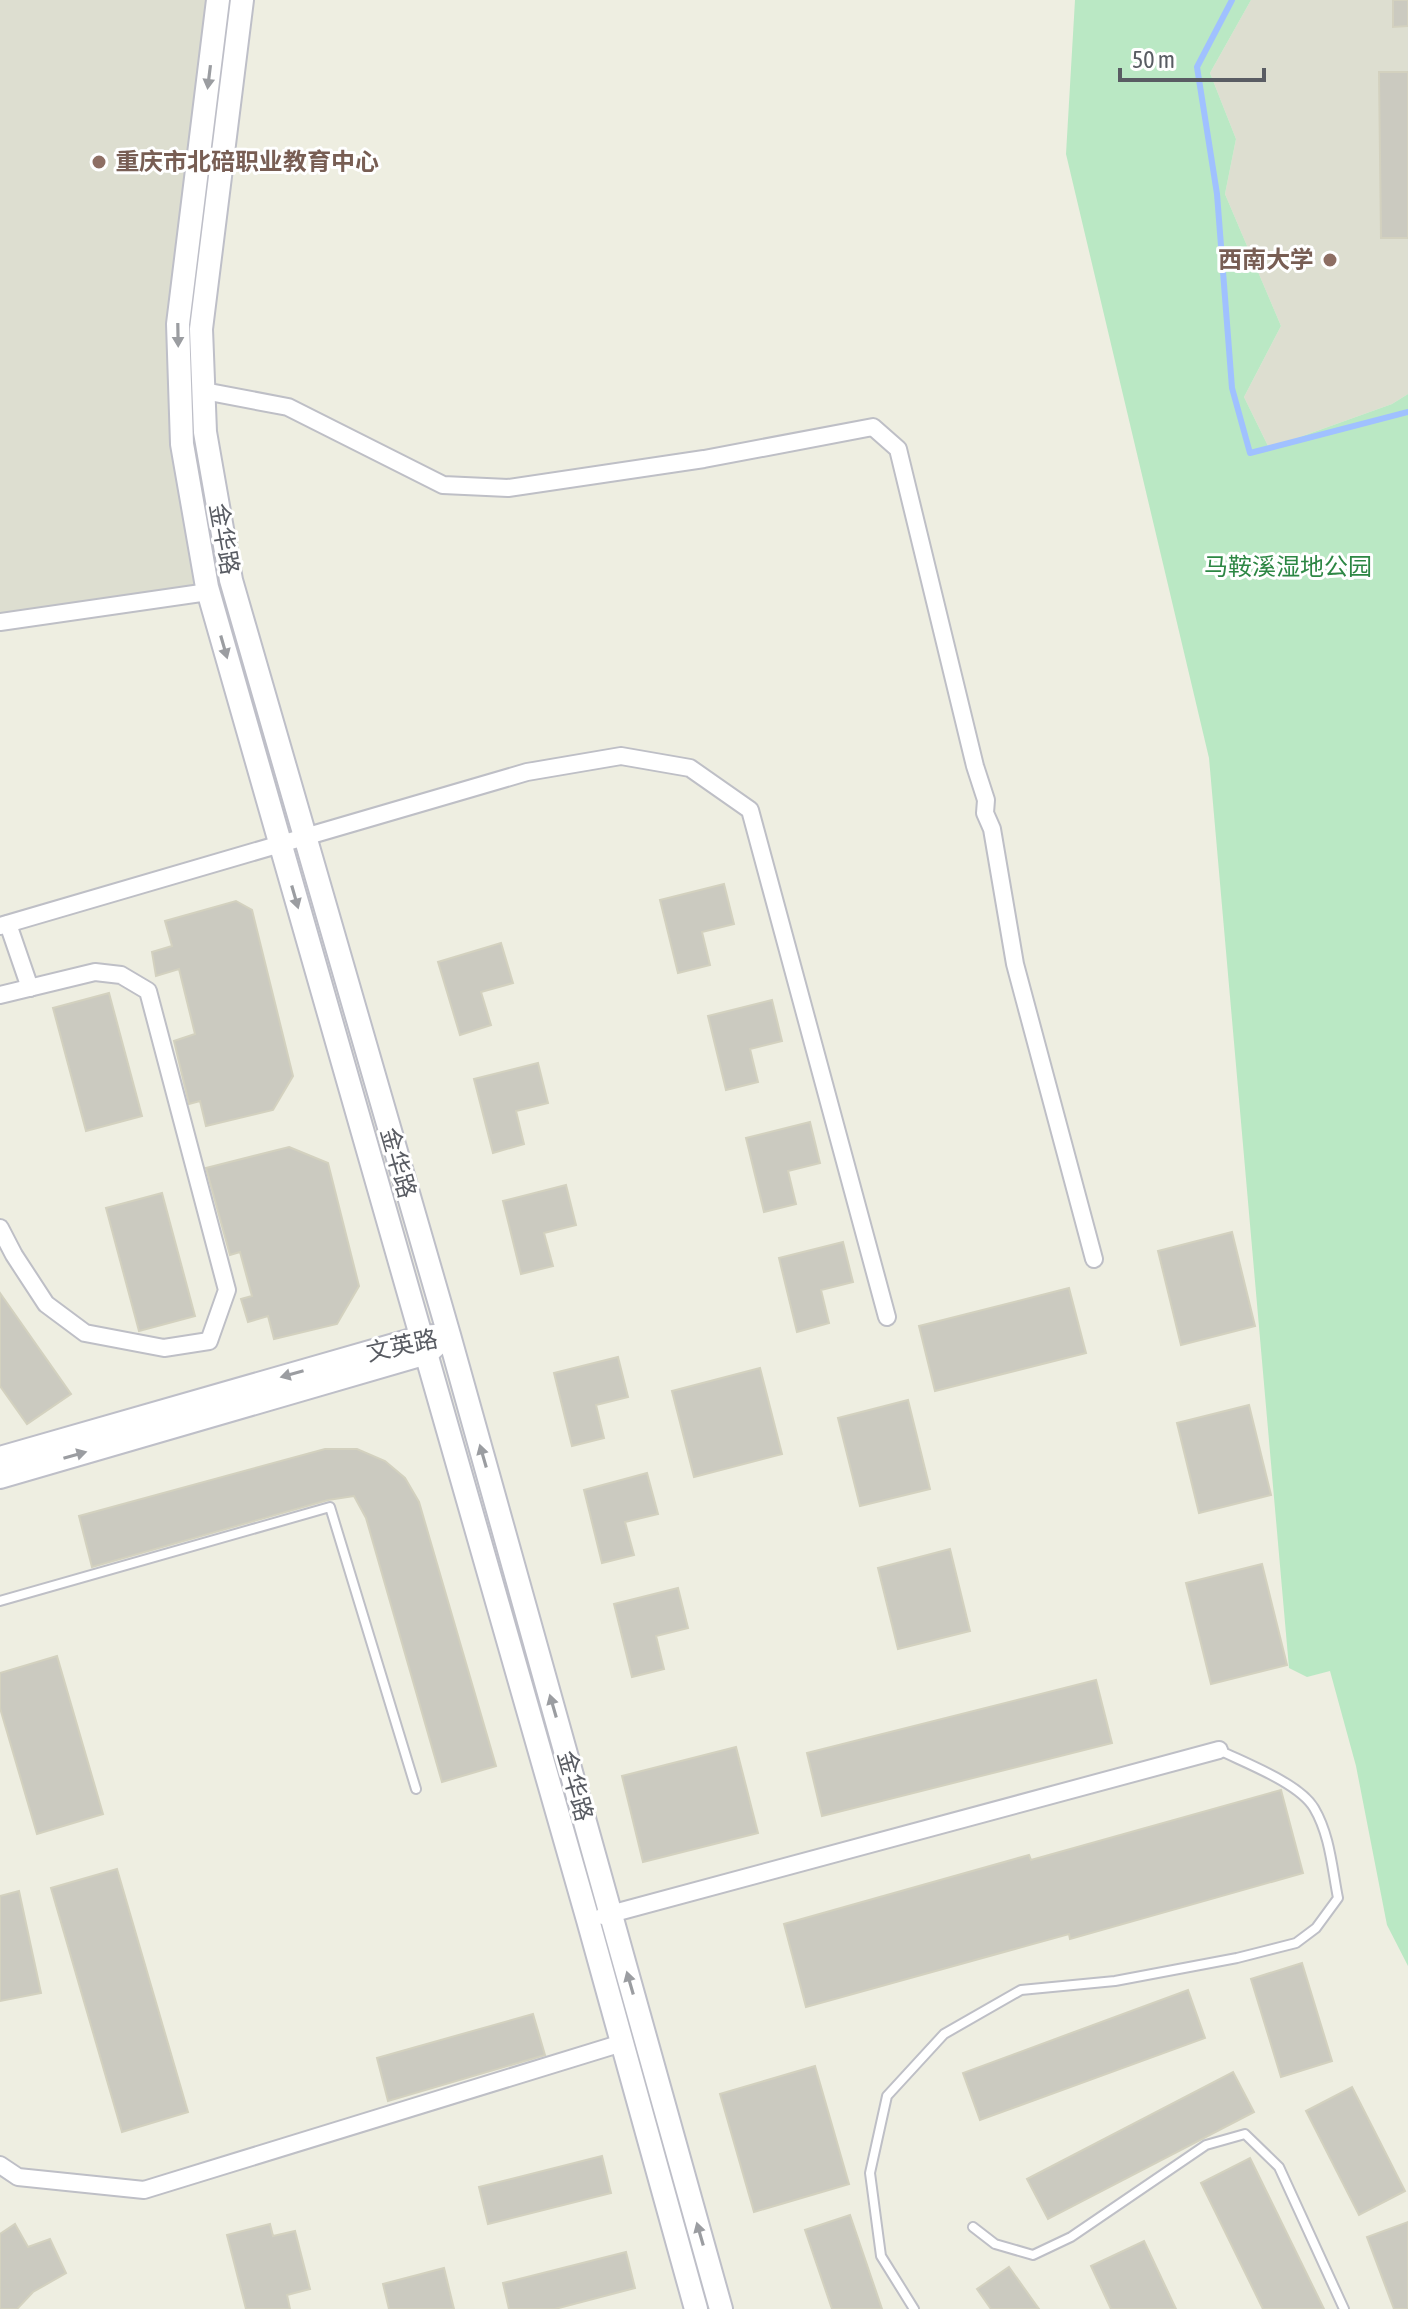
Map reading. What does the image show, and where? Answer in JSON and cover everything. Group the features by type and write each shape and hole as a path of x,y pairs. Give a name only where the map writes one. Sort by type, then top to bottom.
{"main road":[{"name":"金华路","path":"218,0 178,324 182,444 208,592 588,1920 696,2309"},
{"name":"金华路","path":"242,0 201,329 205,432 231,580 449,1335 721,2309"},
{"name":"文英路","path":"0,1477 449,1335"},
{"name":"文英路","path":"0,1458 424,1345"}],"street":[{"path":"204,391 288,407 443,485 508,488 704,459 873,427 898,449 975,766 986,800 985,813 992,829 1015,964 1094,1259"},
{"path":"0,622 208,592"},
{"path":"30,988 4,925 527,772 621,756 690,768 750,810 887,1317"},
{"path":"0,995 95,972 121,975 148,991 227,1290 209,1341 164,1348 85,1333 46,1304 0,1228"},
{"path":"588,1920 1219,1750"},
{"path":"0,2165 18,2177 144,2190 622,2043"}],"lane":[{"path":"0,1601 330,1507 416,1789"},
{"path":"914,2309 881,2256 870,2173 887,2096 944,2034 1021,1990 1115,1981 1237,1958 1296,1943 1316,1928 1338,1898 1327,1838 1313,1806 1280,1779 1219,1750"},
{"path":"973,2227 995,2244 1033,2255 1071,2237 1206,2145 1245,2134 1279,2167 1344,2309"}],"shaded area":[{"name":"重庆市北碚职业教育中心","path":"0,0 218,0 178,324 207,587 0,621"},
{"name":"西南大学","path":"1251,0 1408,0 1408,394 1392,404 1269,448 1244,397 1281,326 1225,194 1236,139 1210,73"}],"green space":[{"name":"马鞍溪湿地公园","path":"1075,0 1251,0 1210,73 1236,139 1225,194 1281,326 1244,397 1269,448 1392,404 1408,394 1408,1966 1387,1925 1356,1766 1330,1671 1307,1677 1289,1668 1209,758 1066,154"}],"building":[{"path":"1393,0 1408,0 1408,26 1393,27"},
{"path":"1379,72 1408,72 1408,238 1381,238"},
{"path":"724,884 734,924 702,932 710,965 678,973 660,900"},
{"path":"236,901 252,910 293,1076 273,1110 206,1126 200,1101 189,1104 174,1041 195,1034 179,969 156,976 152,952 172,946 165,921"},
{"path":"501,943 513,983 481,992 491,1025 460,1035 438,962"},
{"path":"109,993 142,1116 86,1131 53,1008"},
{"path":"772,1000 782,1041 750,1049 758,1082 726,1090 708,1016"},
{"path":"538,1063 548,1103 516,1111 524,1144 493,1153 474,1079"},
{"path":"810,1122 820,1163 788,1171 796,1204 764,1212 746,1138"},
{"path":"289,1147 328,1163 359,1286 337,1324 274,1339 268,1316 248,1322 241,1299 252,1296 240,1252 230,1255 206,1168"},
{"path":"566,1185 576,1225 544,1233 553,1266 521,1274 503,1201"},
{"path":"162,1193 195,1316 139,1331 106,1208"},
{"path":"1232,1232 1255,1326 1181,1345 1158,1251"},
{"path":"843,1242 853,1282 821,1290 829,1323 797,1332 779,1258"},
{"path":"1069,1288 1086,1353 935,1391 919,1326"},
{"path":"0,1293 71,1394 27,1424 0,1386"},
{"path":"618,1357 628,1397 596,1405 604,1438 572,1446 554,1373"},
{"path":"760,1368 782,1454 694,1477 672,1391"},
{"path":"908,1400 930,1489 860,1506 838,1418"},
{"path":"1249,1405 1271,1495 1199,1513 1177,1423"},
{"path":"325,1449 357,1449 385,1461 405,1478 419,1502 496,1766 442,1782 366,1518 354,1496 328,1500 92,1567 79,1516"},
{"path":"647,1473 658,1514 625,1522 634,1555 602,1563 584,1490"},
{"path":"950,1549 970,1631 898,1649 878,1568"},
{"path":"1262,1564 1287,1665 1211,1684 1186,1583"},
{"path":"678,1588 688,1628 656,1636 664,1669 632,1677 614,1604"},
{"path":"57,1656 103,1814 37,1834 0,1708 0,1673"},
{"path":"1096,1680 1112,1743 822,1816 807,1753"},
{"path":"736,1747 758,1833 643,1862 622,1776"},
{"path":"1281,1790 1303,1873 1070,1939 1069,1934 806,2007 784,1924 1029,1855 1031,1860"},
{"path":"117,1869 188,2112 122,2132 51,1888"},
{"path":"19,1891 41,1993 0,2001 0,1896"},
{"path":"1302,1963 1332,2061 1281,2077 1251,1979"},
{"path":"1188,1990 1205,2038 980,2120 963,2073"},
{"path":"533,2014 545,2055 388,2101 377,2058"},
{"path":"815,2066 849,2184 754,2212 720,2094"},
{"path":"1233,2072 1254,2112 1048,2219 1027,2179"},
{"path":"1352,2087 1405,2191 1359,2215 1306,2111"},
{"path":"602,2156 611,2193 488,2224 479,2187"},
{"path":"1250,2158 1324,2309 1263,2309 1201,2183"},
{"path":"850,2215 882,2309 832,2309 805,2230"},
{"path":"1408,2222 1408,2309 1394,2309 1367,2237"},
{"path":"15,2224 28,2247 50,2239 66,2273 33,2292 17,2309 0,2309 0,2234"},
{"path":"270,2224 273,2236 295,2231 310,2289 287,2295 290,2309 246,2309 227,2235"},
{"path":"1144,2241 1176,2309 1111,2309 1091,2266"},
{"path":"626,2252 635,2288 555,2309 509,2309 503,2283"},
{"path":"1009,2267 1039,2309 991,2309 977,2289"},
{"path":"444,2268 454,2309 389,2309 383,2284"}],"waterway":[{"path":"1232,0 1197,67 1217,194 1232,388 1250,453 1408,412"}],"place":[{"name":"重庆市北碚职业教育中心","path":"99,162"},
{"name":"西南大学","path":"1330,260"}]}
